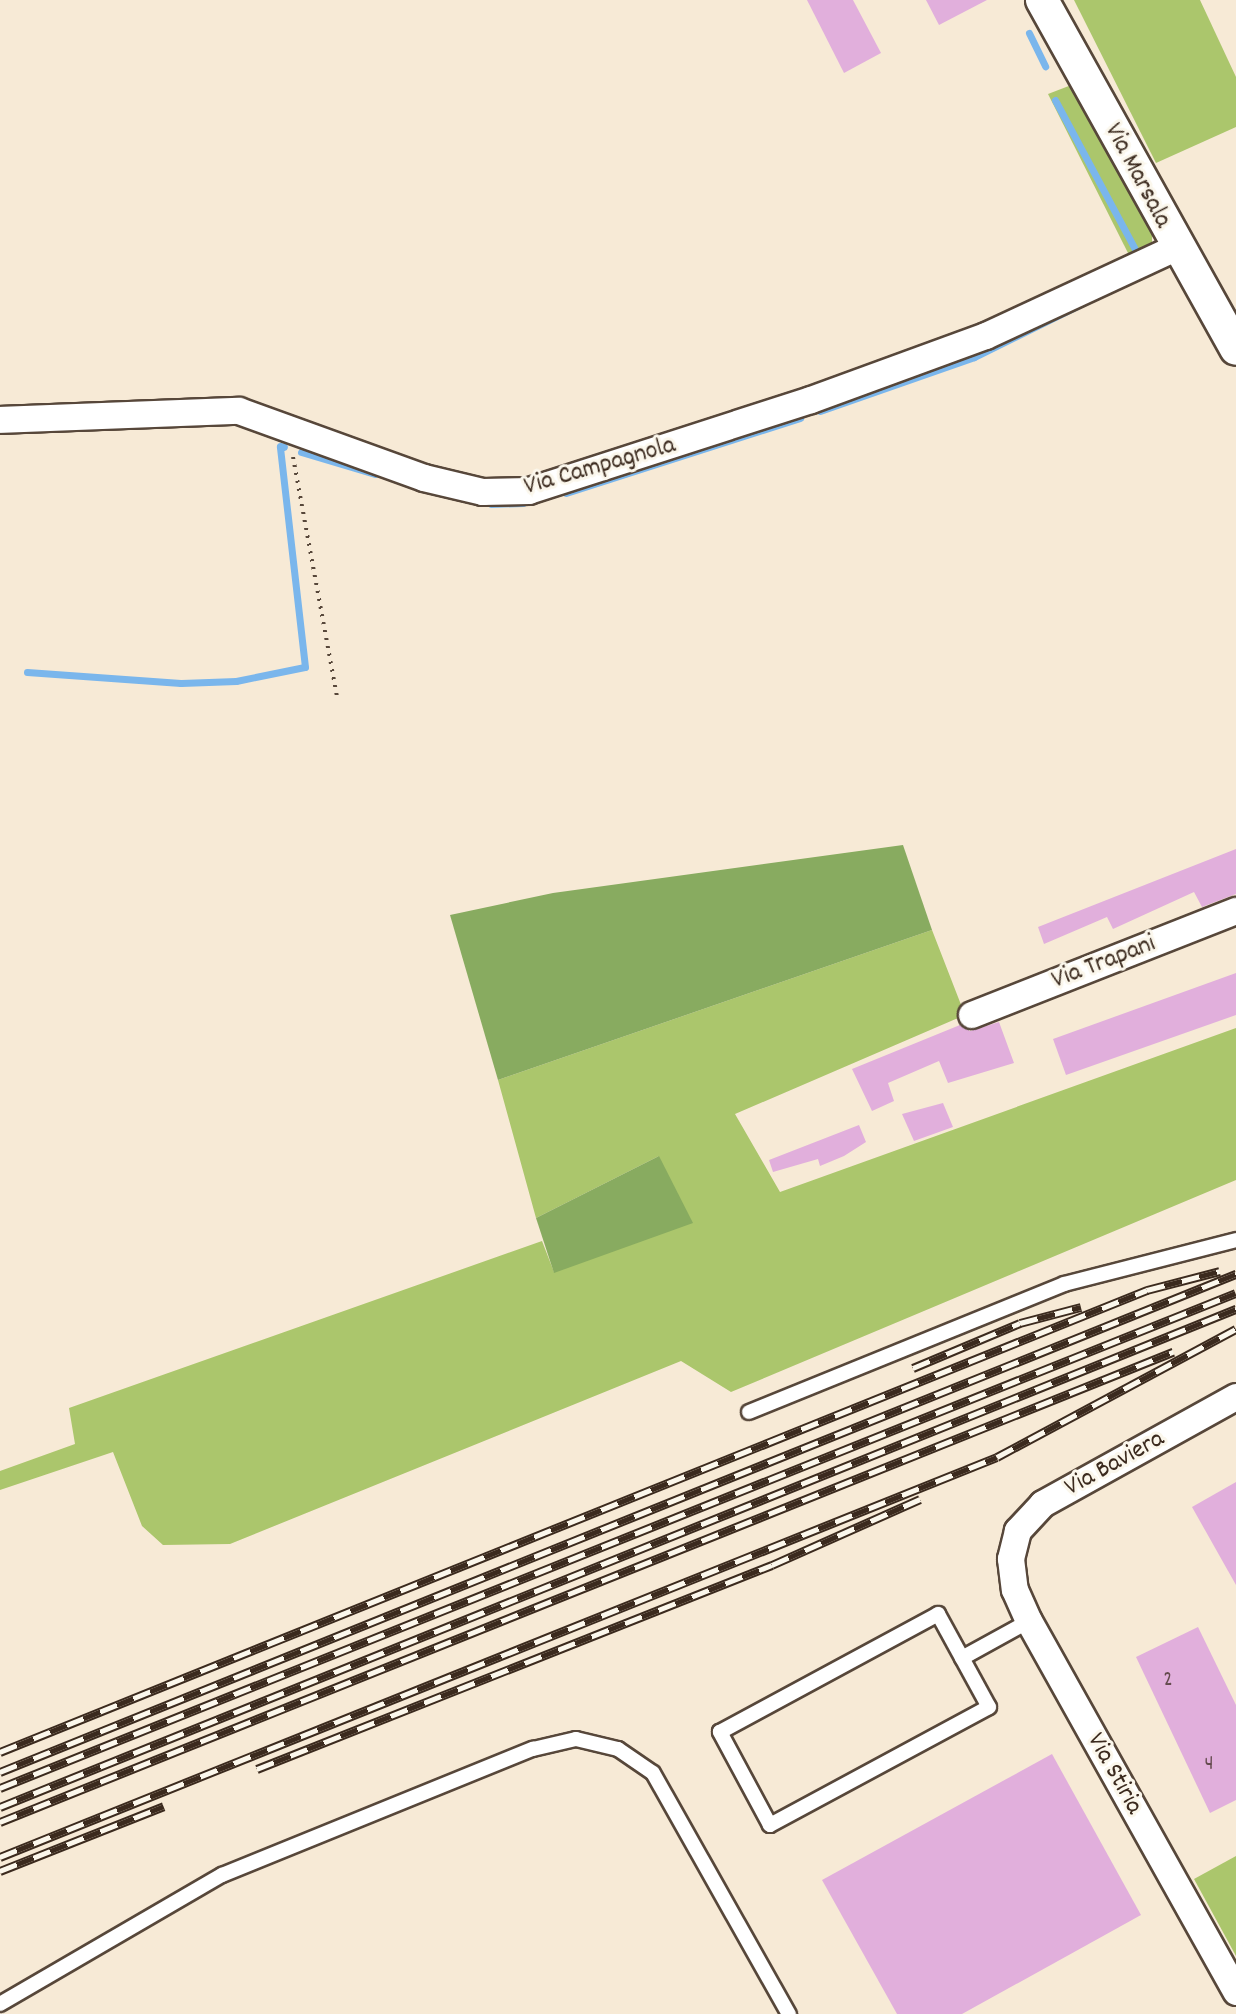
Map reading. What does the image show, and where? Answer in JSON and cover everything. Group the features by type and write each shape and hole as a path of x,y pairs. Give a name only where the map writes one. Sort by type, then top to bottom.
{"street":[{"name":"Via Marsala","path":"1042,0 1176,248 1236,349"},
{"name":"Via Campagnola","path":"0,420 221,409 258,416 290,431 424,478 483,492 529,491 796,405 986,336 1176,248"},
{"name":"Via Trapani","path":"972,1015 1236,911"},
{"name":"Via Baviera","path":"1012,1549 1024,1523 1043,1504 1236,1397"},
{"name":"Via Stiria","path":"1012,1549 1015,1590 1029,1621 1236,1992"}],"lane":[{"path":"749,1412 1064,1284 1236,1240"},
{"path":"938,1614 962,1658 989,1707 770,1825 720,1732 938,1614"},
{"path":"962,1658 1029,1621"},
{"path":"0,2004 222,1875 533,1749 576,1739 618,1749 653,1773 789,2014"}],"path":[{"path":"290,431 337,697"}],"green space":[{"path":"1074,0 1200,0 1236,77 1236,127 1156,163"},
{"path":"1074,84 1152,225 1152,242 1129,255 1048,94"},
{"path":"903,845 932,930 498,1080 450,915 553,893"},
{"path":"932,930 965,1015 735,1114 780,1192 1236,1028 1236,1180 731,1392 681,1361 230,1544 163,1545 142,1526 113,1452 0,1490 0,1471 75,1444 69,1408 542,1241 554,1272 659,1156 536,1218 498,1080"},
{"path":"659,1156 693,1223 554,1273 536,1218"},
{"path":"1236,1856 1236,1956 1194,1879"}],"building":[{"path":"807,0 853,0 881,53 844,73"},
{"path":"926,0 987,0 939,25"},
{"path":"1236,849 1236,894 1202,907 1194,892 1113,929 1107,917 1044,944 1038,927"},
{"path":"1236,973 1236,1015 1066,1075 1053,1039"},
{"path":"999,1022 1014,1063 948,1083 939,1061 888,1083 894,1101 872,1111 852,1069 960,1025 970,1031"},
{"path":"943,1103 953,1127 914,1141 902,1114"},
{"path":"859,1125 866,1142 844,1156 820,1166 818,1159 773,1172 769,1160"},
{"path":"1236,1482 1236,1585 1192,1507"},
{"path":"1198,1627 1236,1705 1236,1800 1210,1813 1136,1657"},
{"path":"1052,1754 1141,1915 962,2014 897,2014 822,1880"}],"waterway":[{"path":"1029,33 1045,66"},
{"path":"1055,100 1135,249"},
{"path":"820,411 974,357 1146,272"},
{"path":"566,493 800,418"},
{"path":"27,672 181,683 236,681 305,667 280,446 284,447"},
{"path":"301,452 375,474"},
{"path":"491,504 523,503"}],"railway":[{"path":"0,1752 1147,1290 1220,1271"},
{"path":"0,1772 1236,1274"},
{"path":"0,1788 1236,1293"},
{"path":"913,1368 1020,1323 1081,1307"},
{"path":"0,1807 1236,1309"},
{"path":"0,1857 997,1457 1236,1329"},
{"path":"0,1822 1173,1352"},
{"path":"257,1769 772,1565 920,1499"},
{"path":"0,1871 164,1806"}]}
